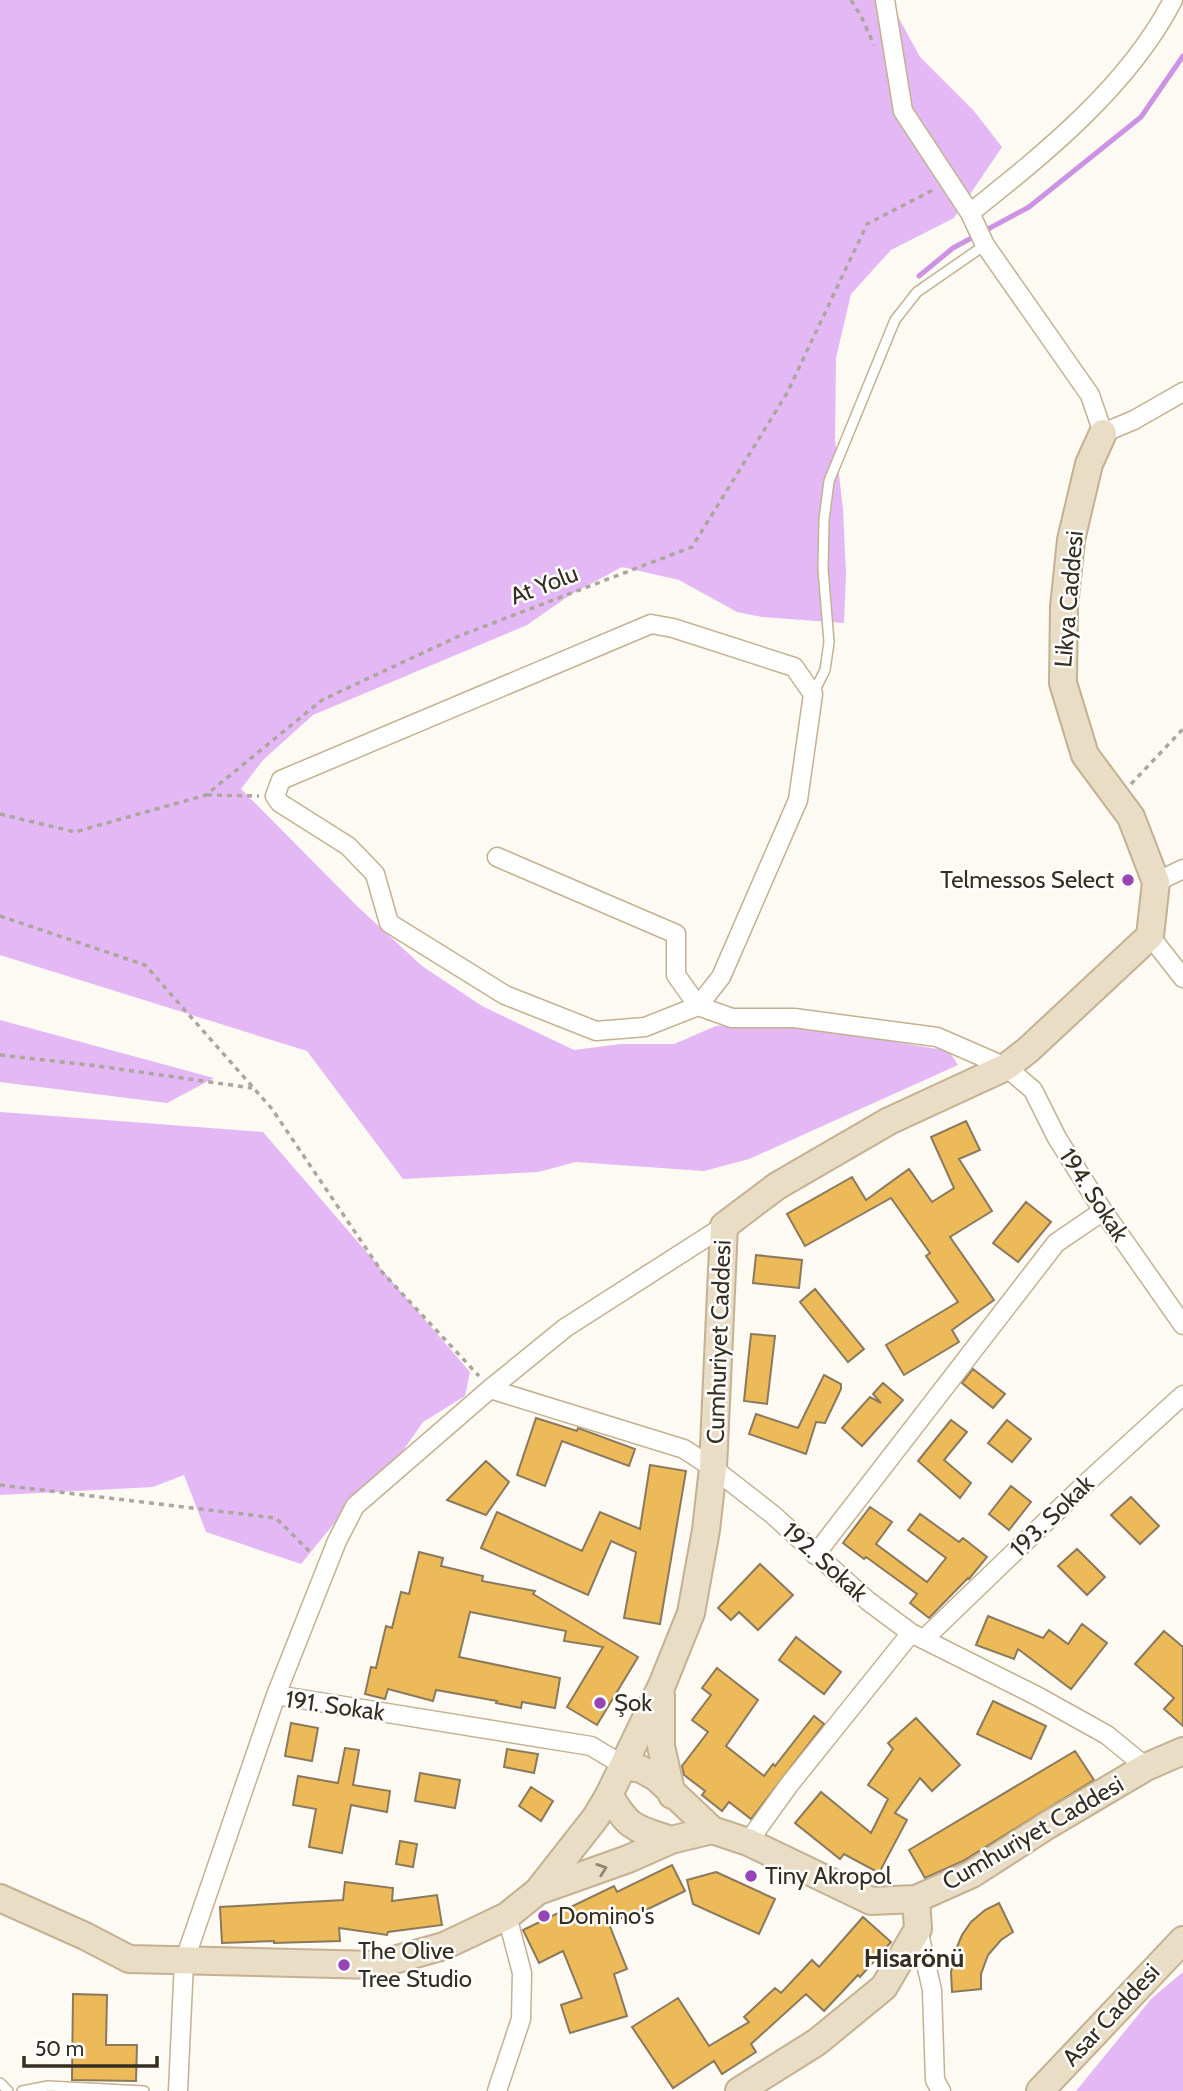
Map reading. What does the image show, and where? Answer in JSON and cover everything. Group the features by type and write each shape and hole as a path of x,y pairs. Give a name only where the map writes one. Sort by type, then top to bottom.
{"street":[{"path":"886,0 902,111 978,230 1090,395 1103,433 1134,420 1183,392"},
{"path":"978,230 1035,162 1102,97 1141,49 1174,0"},
{"name":"Likya Caddesi","path":"1103,433 1089,464 1071,540 1064,607 1063,683 1085,755 1131,817 1156,882 1150,936"},
{"path":"650,624 673,628 794,667 813,694 798,800 721,977 698,1006 645,1027 596,1031 505,995 389,923 375,874 348,846 280,803 275,796 281,780 650,624"},
{"path":"497,857 676,934 676,975 698,1006"},
{"path":"1156,882 1183,869"},
{"path":"1006,1067 1028,1050 1150,936 1183,978"},
{"name":"194. Sokak","path":"698,1006 732,1018 794,1018 937,1037 1006,1067 1033,1090 1057,1138 1103,1212 1183,1325"},
{"name":"Cumhuriyet Caddesi","path":"0,1898 129,1959 376,1965 444,1947 507,1916 538,1891 596,1817 609,1795 662,1685 691,1613 706,1530 713,1468 724,1226 777,1186 889,1121 1006,1067"},
{"path":"815,1555 1056,1244 1103,1212"},
{"path":"276,1695 337,1541 355,1506 565,1328 724,1226"},
{"name":"192. Sokak","path":"490,1389 684,1449 772,1514 868,1601 917,1636 1107,1735 1146,1767"},
{"name":"193. Sokak","path":"748,1842 789,1785 917,1636 1183,1395"},
{"path":"662,1685 661,1746 671,1792 679,1814 678,1828 671,1840"},
{"name":"191. Sokak","path":"178,2091 184,1962 276,1695 591,1746 624,1766"},
{"name":"Cumhuriyet Caddesi","path":"624,1766 641,1769 657,1778 712,1830 748,1842 871,1901 916,1899 972,1874 1146,1767 1183,1751"},
{"path":"609,1795 632,1827 671,1840"},
{"path":"538,1891 628,1859 671,1840 712,1830"},
{"path":"916,1899 918,1929 932,1990 935,2080 941,2091"},
{"path":"496,2091 521,2020 522,1973 507,1916"},
{"path":"739,2091 817,2042 884,1987 918,1929"},
{"name":"Asar Caddesi","path":"1040,2091 1183,1940"}],"lane":[{"path":"813,694 825,670 830,642 823,569 824,520 829,481 895,320 917,292 978,230"},
{"path":"0,2083 8,2091"},
{"path":"22,2091 48,2086 144,2091"}],"path":[{"name":"At Yolu","path":"0,814 75,832 206,795 323,700 459,636 692,547 787,393 867,224 949,181"},
{"path":"1117,799 1183,729"},
{"path":"206,795 275,796"},
{"path":"1,916 145,965 272,1109 382,1272 490,1389"},
{"path":"0,1055 254,1089"},
{"path":"0,1485 276,1518 326,1569"}],"shaded area":[{"path":"0,0 889,0 920,57 974,111 1002,147 954,218 891,250 851,294 836,358 835,440 843,509 846,574 844,623 762,617 737,612 679,580 622,567 570,595 527,625 313,715 263,760 241,789 358,907 422,966 482,1006 574,1050 621,1044 674,1044 716,1026 777,1022 949,1051 958,1065 749,1159 704,1171 576,1162 538,1172 403,1179 307,1051 0,955"},
{"path":"0,1020 214,1078 167,1103 0,1082"},
{"path":"0,1112 263,1132 470,1372 465,1396 423,1422 393,1465 368,1482 301,1564 206,1532 184,1475 153,1487 0,1495"},
{"path":"1183,1972 1183,2091 1076,2091 1152,1998"}],"building":[{"path":"966,1121 980,1150 959,1159 992,1211 950,1237 994,1300 952,1330 959,1342 904,1375 886,1345 958,1302 926,1256 930,1253 891,1198 805,1246 787,1214 852,1177 866,1200 909,1169 932,1202 954,1188 931,1137"},
{"path":"1026,1202 1051,1222 1018,1262 993,1243"},
{"path":"756,1255 802,1260 799,1288 753,1283"},
{"path":"815,1289 864,1349 848,1362 800,1302"},
{"path":"751,1334 775,1336 767,1404 744,1401"},
{"path":"973,1369 1005,1394 993,1408 962,1383"},
{"path":"824,1375 841,1384 841,1389 825,1423 816,1422 806,1454 749,1434 756,1414 798,1428"},
{"path":"883,1383 903,1400 862,1446 842,1428 870,1397 881,1403 873,1394"},
{"path":"536,1418 577,1431 578,1428 635,1449 629,1466 562,1441 545,1486 517,1475"},
{"path":"951,1420 967,1432 944,1460 971,1483 960,1498 918,1461"},
{"path":"1007,1420 1031,1439 1012,1462 988,1443"},
{"path":"486,1461 509,1482 486,1515 447,1500"},
{"path":"650,1465 686,1471 660,1624 624,1618 636,1552 611,1541 588,1595 481,1548 497,1512 582,1551 600,1512 640,1529"},
{"path":"1011,1486 1031,1502 1009,1530 989,1514"},
{"path":"1131,1497 1159,1526 1140,1544 1111,1515"},
{"path":"870,1507 892,1522 876,1544 927,1582 946,1558 908,1530 920,1514 959,1542 963,1538 987,1557 969,1579 929,1618 910,1603 917,1594 843,1543"},
{"path":"1077,1549 1105,1577 1087,1595 1058,1566"},
{"path":"419,1552 443,1558 441,1566 483,1576 482,1581 535,1591 533,1594 638,1657 597,1725 567,1707 603,1647 564,1641 566,1631 470,1612 459,1657 560,1678 555,1708 522,1702 521,1708 436,1690 433,1701 388,1689 385,1699 365,1694 371,1667 376,1668 386,1626 392,1628 401,1592 409,1594"},
{"path":"760,1564 793,1595 758,1630 739,1612 731,1620 718,1608"},
{"path":"988,1616 1043,1638 1049,1630 1068,1644 1082,1624 1107,1643 1071,1689 1018,1649 1014,1659 976,1645"},
{"path":"1164,1631 1183,1647 1183,1726 1164,1709 1174,1698 1135,1664"},
{"path":"796,1637 841,1672 824,1694 779,1660"},
{"path":"717,1668 758,1700 726,1746 764,1776 814,1716 824,1724 751,1819 729,1802 722,1811 702,1795 705,1791 684,1775 682,1766 708,1732 692,1720 711,1695 702,1688"},
{"path":"993,1701 1046,1726 1031,1759 977,1734"},
{"path":"916,1718 960,1765 932,1791 920,1778 895,1813 907,1820 879,1873 844,1854 840,1859 795,1823 821,1792 871,1833 888,1799 868,1785 893,1749 888,1743"},
{"path":"291,1723 318,1728 312,1761 285,1756"},
{"path":"345,1748 359,1750 353,1785 390,1791 387,1812 351,1805 342,1853 309,1847 316,1809 293,1805 298,1776 338,1783"},
{"path":"507,1749 538,1754 534,1773 504,1767"},
{"path":"1075,1751 1094,1780 963,1861 925,1878 909,1850"},
{"path":"420,1773 460,1780 455,1808 415,1801"},
{"path":"531,1787 553,1801 541,1821 519,1806"},
{"path":"400,1841 417,1844 413,1867 396,1864"},
{"path":"672,1865 685,1891 638,1914 636,1911 609,1924 627,1969 614,1974 627,2016 570,2033 561,2005 582,1998 563,1951 539,1963 523,1930 614,1886 617,1892"},
{"path":"716,1872 775,1899 759,1934 693,1904 687,1880"},
{"path":"345,1882 393,1888 392,1901 437,1895 442,1925 388,1932 387,1935 339,1928 340,1941 222,1943 220,1907 343,1900"},
{"path":"999,1903 1013,1932 1001,1940 988,1955 981,1974 981,1989 952,1992 951,1972 962,1935 971,1922"},
{"path":"863,1917 891,1942 860,1977 858,1975 824,2011 806,1994 751,2044 756,2052 722,2074 714,2061 673,2088 632,2027 678,1998 709,2046 749,2022 744,2017 775,1988 781,1993 812,1960 819,1967"},
{"path":"73,1994 107,1995 106,2045 137,2045 136,2081 72,2080"}],"waterway":[{"path":"919,276 953,248 1029,207 1141,117 1183,56"}],"place":[{"name":"Telmessos Select","path":"1128,880"},
{"name":"Şok","path":"600,1703"},
{"name":"Tiny Akropol","path":"751,1876"},
{"name":"Domino's","path":"544,1916"},
{"name":"The Olive Tree Studio","path":"344,1965"}],"district":[{"name":"Hisarönü","path":"914,1958"}]}
